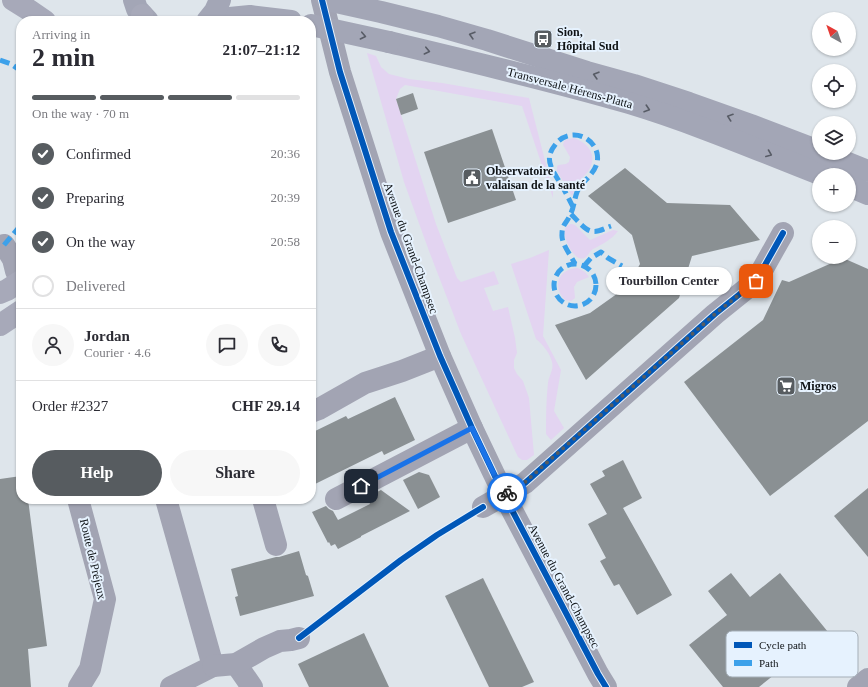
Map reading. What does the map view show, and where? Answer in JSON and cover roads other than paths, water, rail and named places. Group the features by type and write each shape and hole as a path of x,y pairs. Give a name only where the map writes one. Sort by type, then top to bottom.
{"highway":[{"path":"13,0 38,16"},
{"path":"0,293 7,290 16,280"},
{"path":"0,325 16,314"}],"main road":[{"path":"211,16 220,0"},
{"name":"Transversale Hérens-Platta","path":"326,0 381,12 487,40 689,103 812,148"},
{"name":"Transversale Hérens-Platta","path":"316,26 482,64 630,104 685,122 812,171"},
{"path":"840,160 868,171"},
{"path":"856,189 868,194"}],"street":[{"name":"Avenue du Grand-Champsec","path":"322,0 340,72 391,232 440,356 504,495 606,687"},
{"path":"483,507 525,482 715,314 756,281 783,233"},
{"path":"0,248 4,245 16,268"},
{"path":"316,410 365,383 402,371 440,356"},
{"path":"336,499 472,428"},
{"name":"Route de Préjeux","path":"79,504 105,599 90,669 79,687"},
{"path":"167,504 213,666"},
{"path":"265,504 276,545"},
{"path":"171,687 213,666 236,664 264,648 280,641 298,638"},
{"path":"236,664 252,687"},
{"path":"858,687 868,679"}],"place":[{"name":"Sion, Hôpital Sud","path":"543,39"},
{"name":"Observatoire valaisan de la santé","path":"472,178"},
{"name":"Tourbillon Center","path":"756,281"},
{"name":"Migros","path":"786,386"}]}
